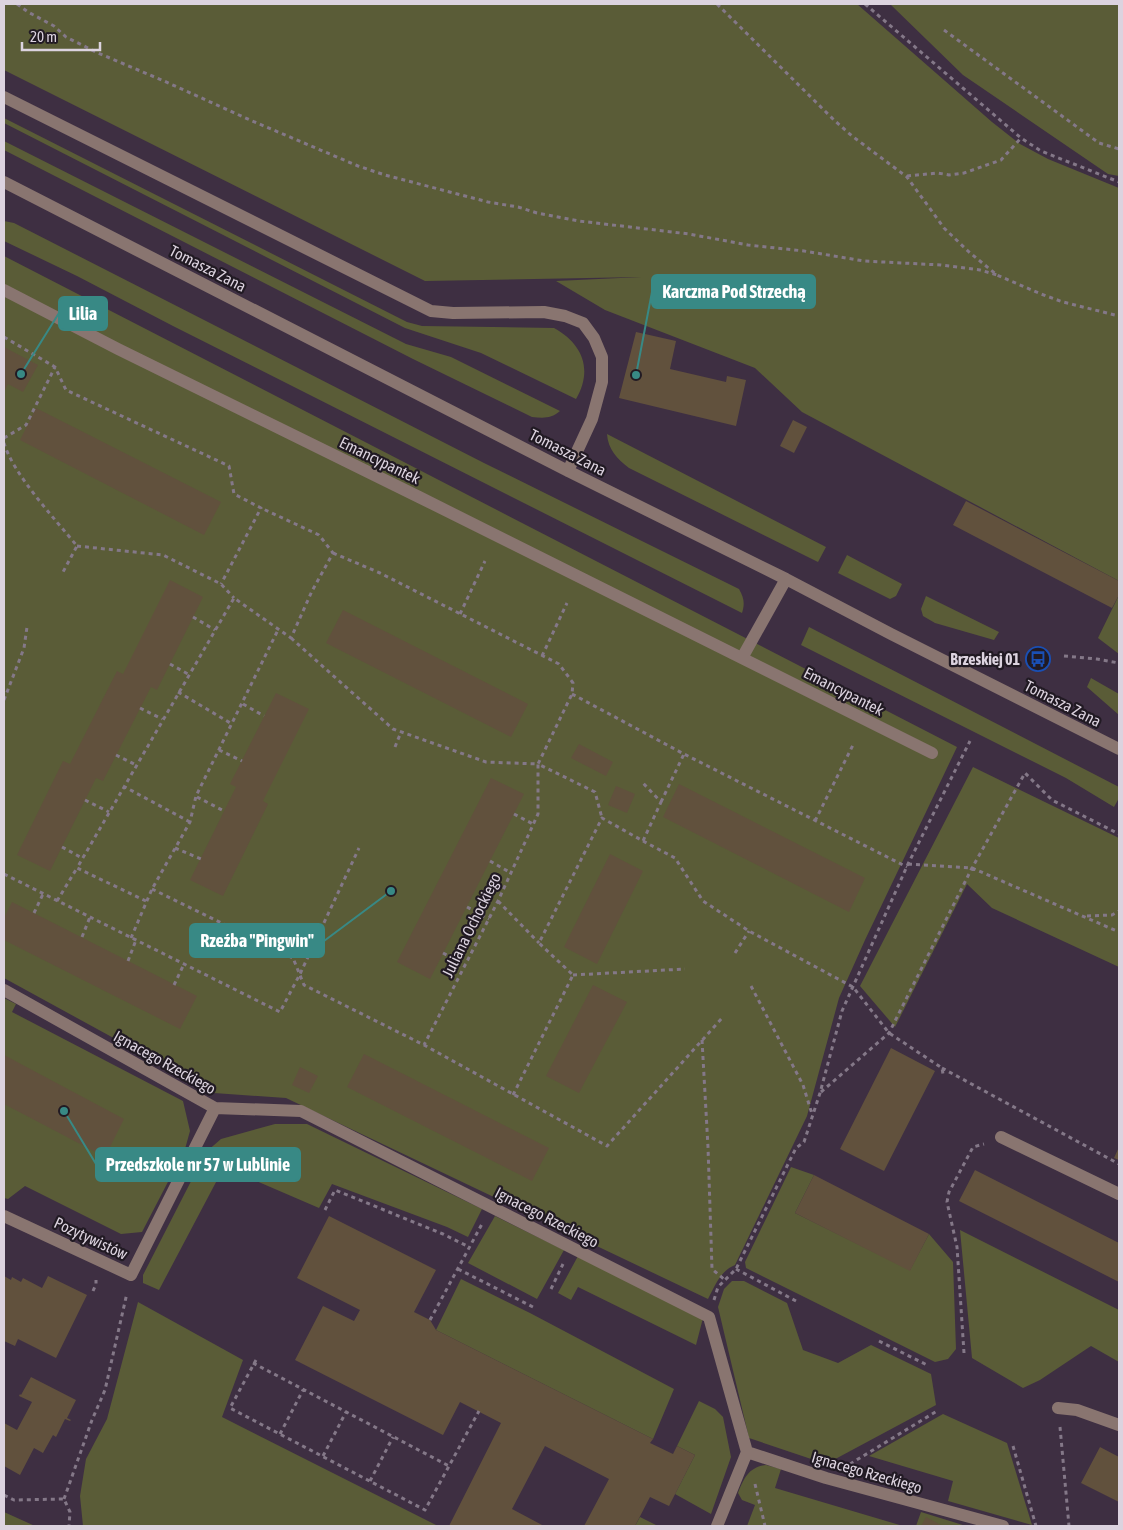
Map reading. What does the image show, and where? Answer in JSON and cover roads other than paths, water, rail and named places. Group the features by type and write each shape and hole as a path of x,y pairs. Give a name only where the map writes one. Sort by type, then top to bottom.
{"street":[{"path":"4,97 431,311 453,313 544,312 566,316 583,323 594,338 602,357 602,382 592,419 568,471"},
{"name":"Tomasza Zana","path":"4,182 568,471 786,579 1119,750"},
{"name":"Emancypantek","path":"4,290 144,362 932,753"},
{"path":"742,658 786,579"},
{"name":"Ignacego Rzeckiego","path":"4,990 215,1108 301,1111 709,1317 747,1452 826,1478 1003,1526"},
{"name":"Pozytywistów","path":"4,1216 131,1275 215,1108"},
{"path":"1002,1137 1119,1194"},
{"path":"1058,1408 1077,1410 1119,1425"},
{"path":"717,1526 747,1452"}],"place":[{"name":"Lilia","path":"21,374"},
{"name":"Karczma Pod Strzechą","path":"636,375"},
{"name":"Brzeskiej 01","path":"1038,659"},
{"name":"Rzeźba \"Pingwin\"","path":"391,891"},
{"name":"Przedszkole nr 57 w Lublinie","path":"64,1111"}]}
